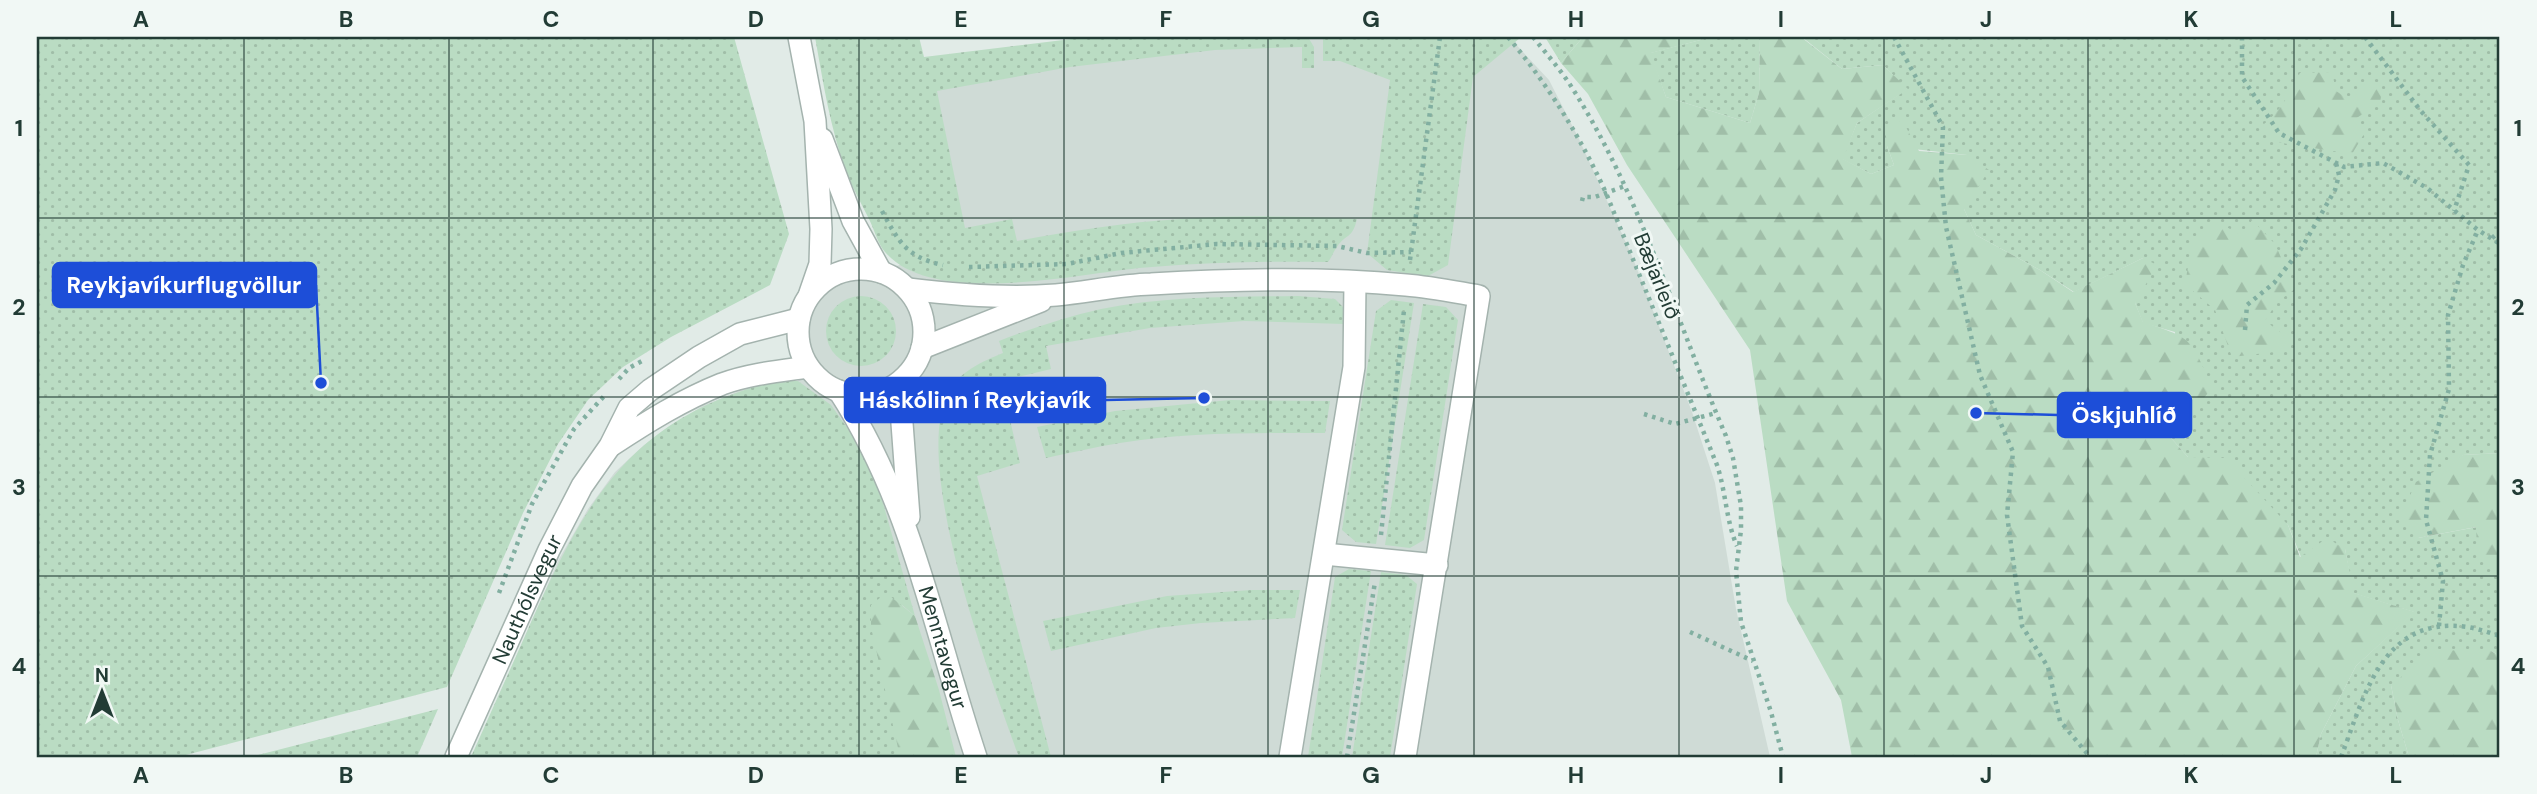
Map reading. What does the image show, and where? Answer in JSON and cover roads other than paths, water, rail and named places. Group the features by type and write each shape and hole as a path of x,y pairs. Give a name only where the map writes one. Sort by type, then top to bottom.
{"street":[{"path":"799,37 815,121 821,229 820,264 799,319 800,344 808,367 822,382 839,391 860,395 880,392 899,383 914,367 922,348 922,317 908,289 896,279 881,272 862,269 842,272 824,281 810,295"},
{"path":"815,121 853,221 881,272"},
{"path":"908,289 965,295 1057,295 1133,284 1224,280 1406,285 1479,296 1405,757"},
{"path":"1290,757 1354,367 1355,282"},
{"path":"922,348 1057,295"},
{"name":"Nauthólsvegur","path":"456,757 549,550 582,486 610,446 629,408 699,357 740,334 799,319"},
{"name":"Nauthólsvegur","path":"610,446 670,408 724,383 808,367"},
{"name":"Menntavegur","path":"899,383 910,537"},
{"name":"Menntavegur","path":"839,391 859,422 880,464 910,537 976,757"},
{"path":"1324,554 1437,565"}],"place":[{"name":"Reykjavíkurflugvöllur","path":"321,383"},
{"name":"Háskólinn í Reykjavík","path":"1204,398"},
{"name":"Öskjuhlíð","path":"1976,413"}]}
